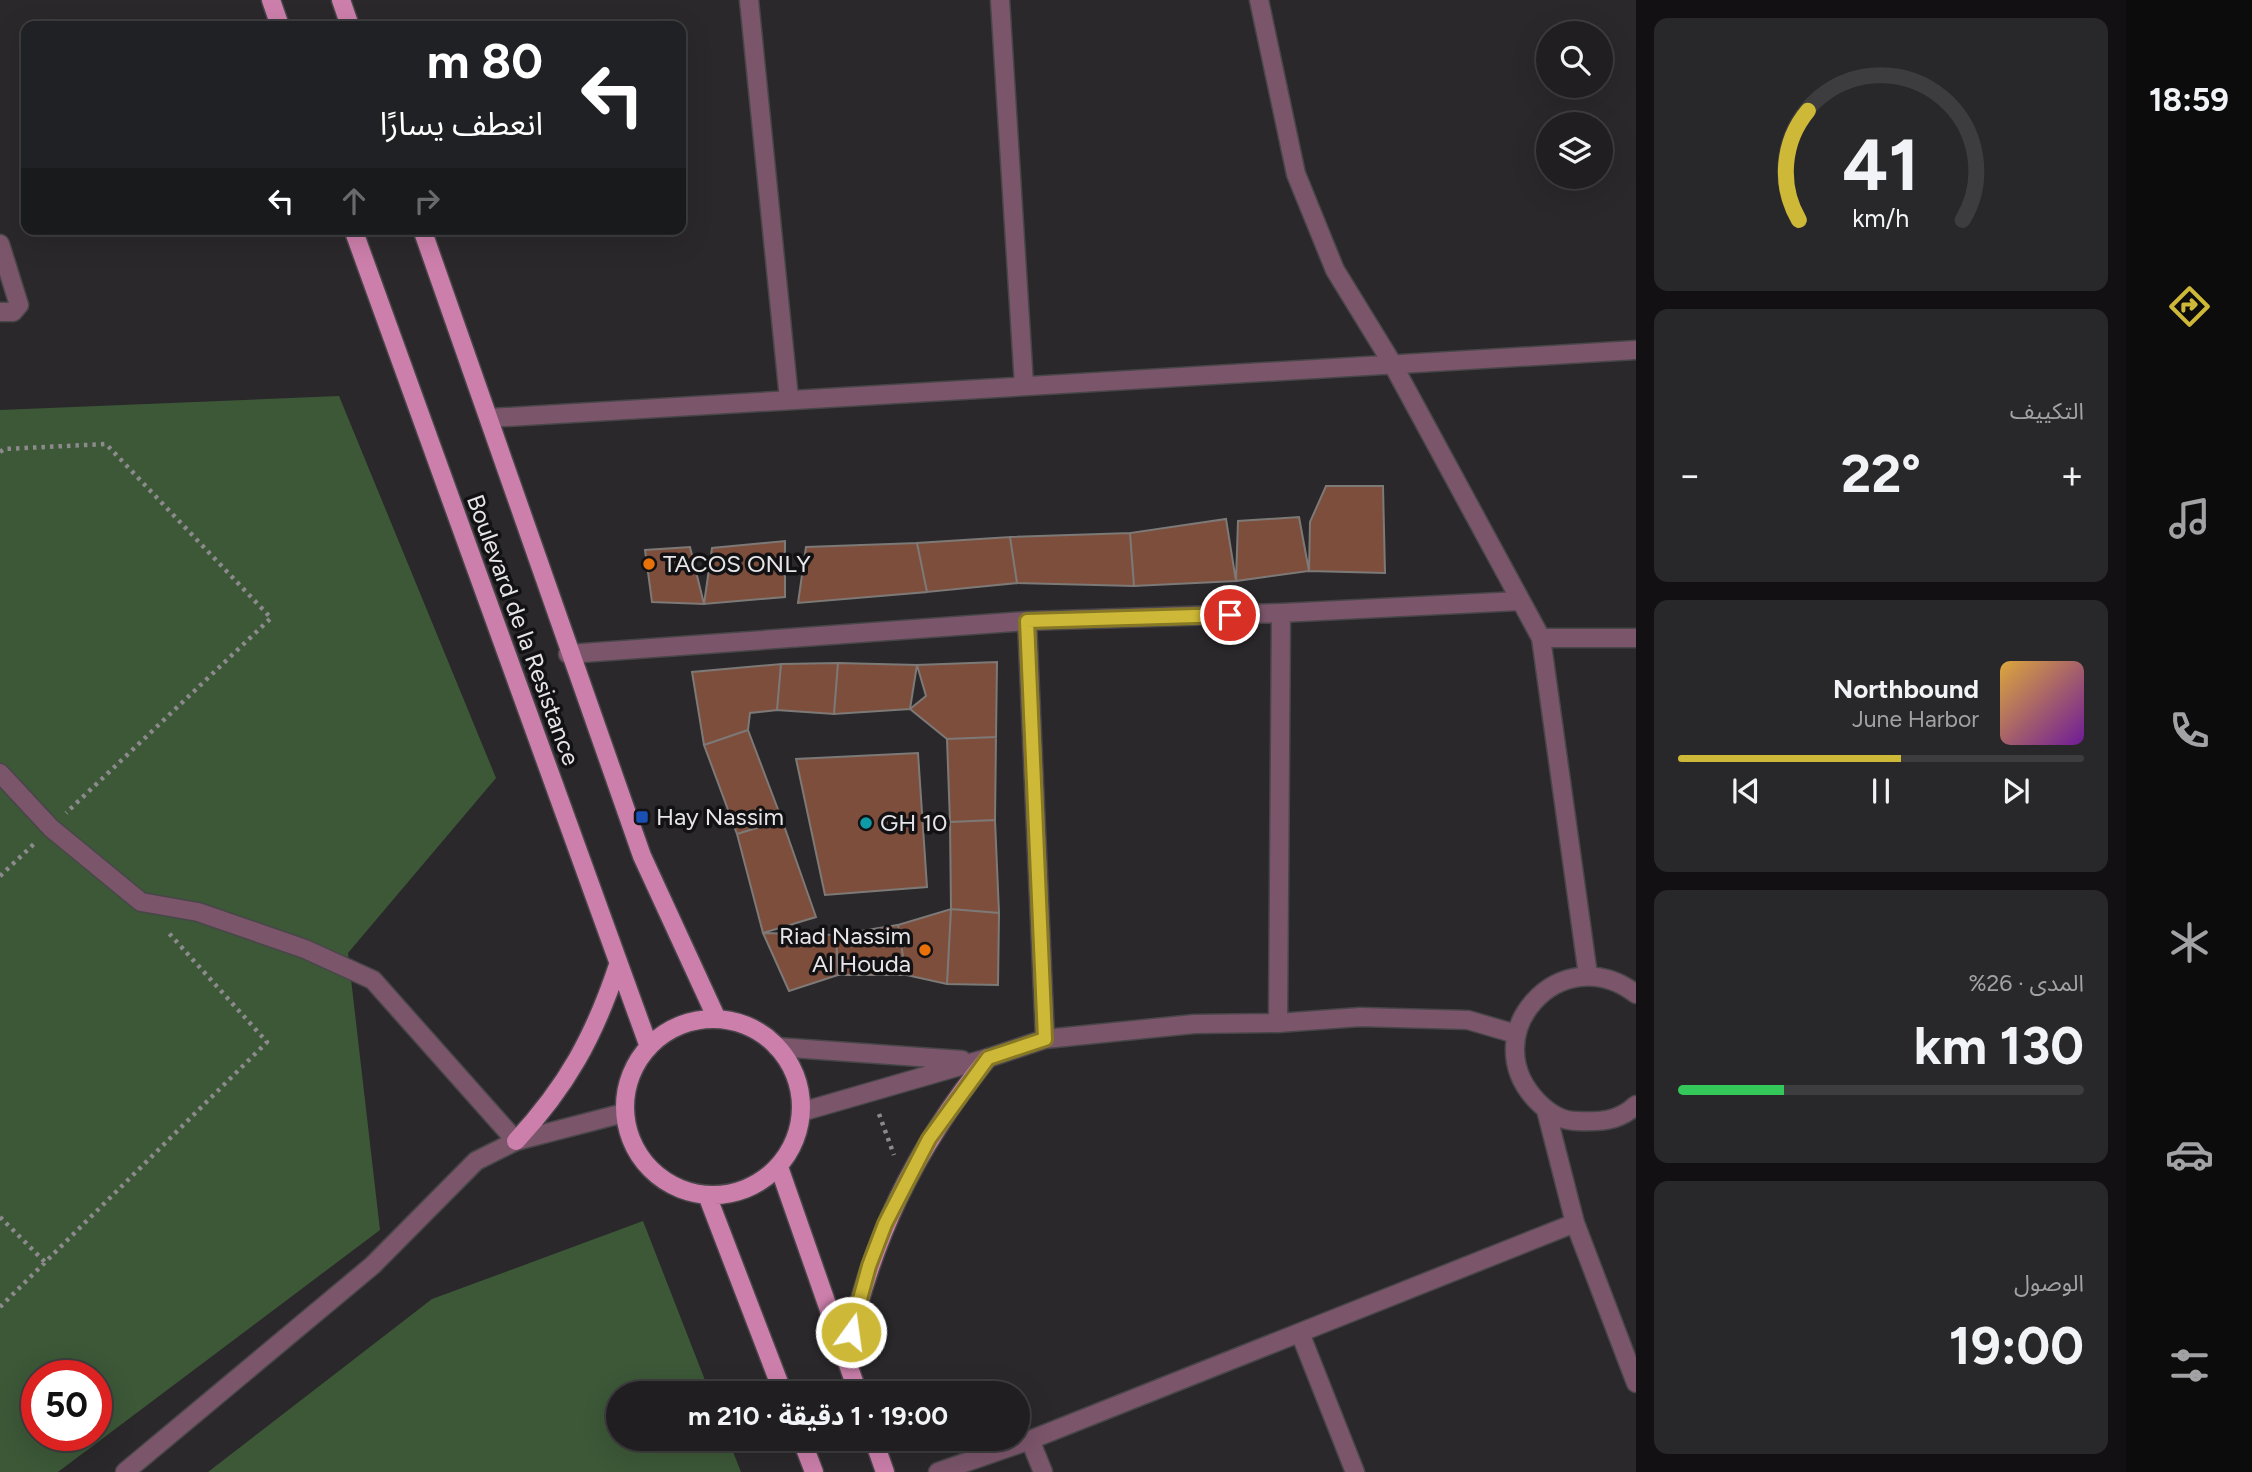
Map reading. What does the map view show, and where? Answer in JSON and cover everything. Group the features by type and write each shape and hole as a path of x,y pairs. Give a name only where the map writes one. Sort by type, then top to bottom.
{"main road":[{"path":"271,0 278,21"},
{"path":"341,0 348,21"},
{"name":"Boulevard de la Resistance","path":"355,235 649,1047"},
{"name":"Boulevard de la Resistance","path":"424,235 490,418 568,653 642,856 717,1019"},
{"path":"516,1141 551,1103 579,1060 602,1014 618,965"},
{"path":"717,1019 760,1033 777,1047 790,1066 799,1089 801,1112 794,1141 779,1167 758,1183 734,1193 707,1195 682,1190 651,1169 642,1160 630,1137 624,1113 626,1088 635,1066 649,1047 668,1031 680,1026 717,1019"},
{"path":"846,1355 869,1266 904,1182 982,1059"},
{"path":"779,1167 854,1381"},
{"path":"707,1195 778,1381"},
{"path":"806,1451 814,1472"},
{"path":"877,1451 884,1472"}],"street":[{"path":"749,0 789,399"},
{"path":"1000,0 1024,385"},
{"path":"1259,0 1296,174 1335,270 1392,363 1541,638 1588,975"},
{"path":"0,244 19,305 13,312 0,312"},
{"path":"490,418 1636,350"},
{"path":"568,653 1027,621 1281,613 1520,601"},
{"path":"1278,1023 1281,613"},
{"path":"1027,621 1045,1039"},
{"path":"1541,638 1636,638"},
{"path":"0,773 51,828 141,902 198,912 305,949 373,980 516,1141"},
{"path":"1636,994 1623,985 1588,975 1563,980 1541,993 1526,1010 1516,1034 1515,1059 1528,1092 1546,1110 1569,1121 1603,1122 1627,1113 1636,1105"},
{"path":"801,1112 1045,1039 1194,1024 1278,1023 1360,1017 1468,1020 1516,1034"},
{"path":"777,1047 982,1059"},
{"path":"1546,1110 1575,1223 1636,1383"},
{"path":"125,1472 373,1265 477,1161 516,1141 624,1113"},
{"path":"1044,1472 1030,1440 1575,1223"},
{"path":"1300,1333 1355,1472"},
{"path":"938,1472 998,1451"}],"path":[{"path":"0,452 4,449 45,445 106,444 271,618 0,877"},
{"path":"0,1307 267,1042 141,902"},
{"path":"871,1090 904,1182"},
{"path":"0,1217 45,1262"}],"green space":[{"path":"339,396 496,778 348,953 380,1230 112,1431 112,1360 21,1360 21,1451 86,1451 58,1472 0,1472 0,410"},
{"path":"643,1221 705,1381 606,1381 606,1451 733,1451 741,1472 208,1472 432,1299"}],"building":[{"path":"1326,486 1383,486 1385,573 1309,571 1310,522"},
{"path":"1299,517 1309,571 1236,581 1238,521"},
{"path":"1226,519 1236,581 1134,586 1130,533"},
{"path":"1130,533 1134,586 1017,583 1010,537"},
{"path":"1010,537 1017,583 927,592 917,543"},
{"path":"785,541 785,597 704,604 712,548"},
{"path":"917,543 927,592 798,603 806,547"},
{"path":"690,547 704,604 652,602 645,550"},
{"path":"997,662 996,737 947,739 910,709 926,696 917,665"},
{"path":"838,663 917,665 910,709 834,714"},
{"path":"838,663 834,714 777,710 781,664"},
{"path":"781,664 777,710 750,713 748,730 704,745 692,672"},
{"path":"748,730 782,820 737,834 704,745"},
{"path":"996,737 995,820 950,822 947,739"},
{"name":"GH 10","path":"918,753 927,887 825,895 796,759"},
{"path":"782,820 816,917 763,933 737,834"},
{"path":"995,820 999,913 951,909 950,822"},
{"path":"951,909 999,913 998,985 947,984"},
{"name":"Riad Nassim Al Houda","path":"951,909 947,984 906,975 898,925"},
{"path":"898,925 906,975 838,975 836,935"},
{"path":"763,933 836,935 838,975 789,991"}],"place":[{"name":"TACOS ONLY","path":"649,564"},
{"name":"Hay Nassim","path":"642,817"},
{"name":"GH 10","path":"866,823"},
{"name":"Riad Nassim Al Houda","path":"925,950"}],"route":[{"path":"851,1332 855,1310 885,1224 904,1182 929,1139 988,1058 1045,1039 1027,621 1230,615"}]}
